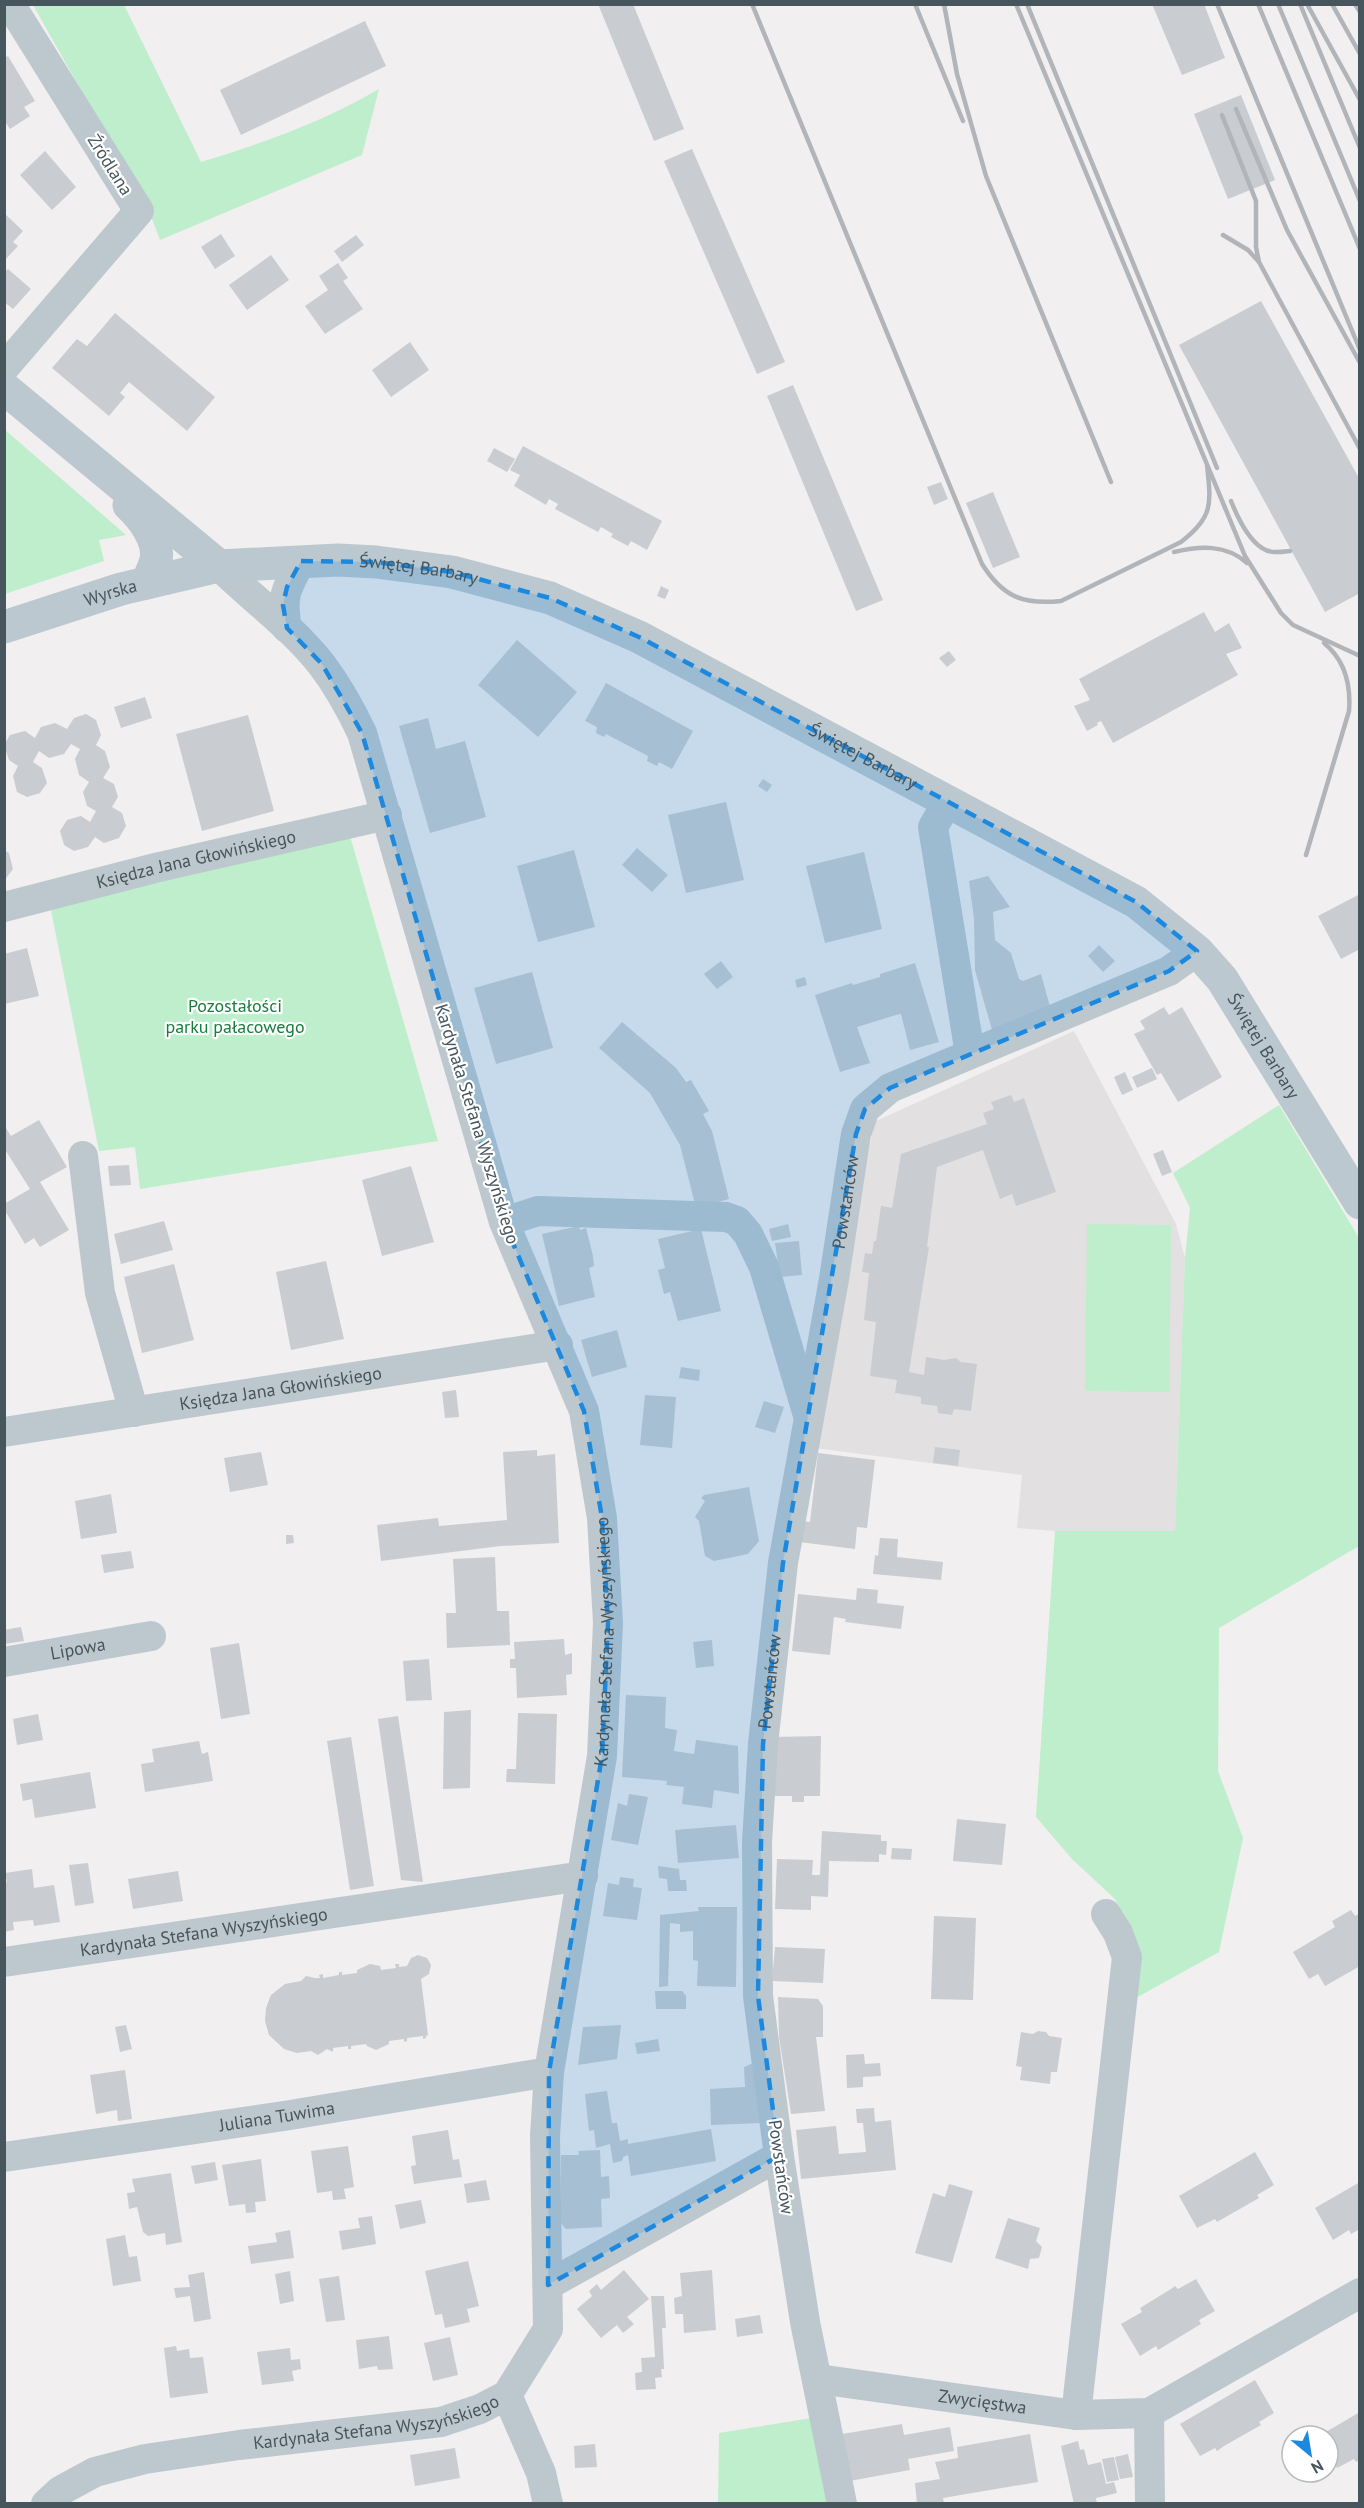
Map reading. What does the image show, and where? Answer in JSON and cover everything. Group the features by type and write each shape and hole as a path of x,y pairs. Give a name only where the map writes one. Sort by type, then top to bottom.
{"street":[{"name":"Źródlana","path":"4,369 139,211 10,4"},
{"path":"4,388 219,566"},
{"path":"53,428 63,448 142,516 153,541 156,558 147,583"},
{"path":"287,628 283,605 287,587 302,561"},
{"name":"Świętej Barbary","path":"219,566 302,561 376,562 452,572 550,598 639,636 940,814 1136,902 1197,951 1222,979 1359,1203"},
{"name":"Wyrska","path":"4,627 121,589 219,566"},
{"name":"Kardynała Stefana Wyszyńskiego","path":"46,2504 60,2491 95,2472 145,2459 441,2421 480,2409 507,2395 548,2329 545,2136 549,2072 603,1756 608,1623 602,1518 584,1411 504,1222 362,733 348,705 322,664 287,628 219,566"},
{"path":"940,814 969,1054"},
{"name":"Księdza Jana Głowińskiego","path":"4,907 155,868 387,815"},
{"name":"Powstańców","path":"842,2504 805,2322 779,2156 758,1996 757,1842 763,1744 783,1563 856,1134 865,1109 890,1088 1169,971 1197,951"},
{"path":"83,1156 100,1293 134,1412"},
{"path":"504,1222 538,1211 726,1217 737,1221 748,1234 764,1267 809,1418"},
{"name":"Księdza Jana Głowińskiego","path":"4,1432 558,1345"},
{"name":"Lipowa","path":"4,1662 151,1636"},
{"name":"Kardynała Stefana Wyszyńskiego","path":"4,1962 583,1876"},
{"path":"1076,2415 1127,1957 1118,1933 1106,1914"},
{"name":"Juliana Tuwima","path":"4,2157 284,2116 549,2072"},
{"path":"548,2285 779,2156"},
{"name":"Zwycięstwa","path":"818,2379 1076,2415 1149,2413 1359,2293"},
{"path":"507,2395 541,2473 548,2504"},
{"path":"1149,2413 1150,2504"}],"highlighted area":[{"path":"301,561 376,562 452,572 550,598 639,637 1136,902 1197,951 1169,971 890,1088 865,1109 856,1134 783,1563 763,1744 758,1996 779,2156 548,2285 549,2072 602,1756 608,1623 602,1518 584,1411 504,1222 362,733 322,664 287,628 283,605 287,587"}],"shaded area":[{"path":"1074,1031 1176,1224 1185,1258 1175,1532 1055,1531 1017,1528 1022,1475 815,1448 874,1122"}],"green space":[{"path":"33,5 124,5 201,162 292,131 336,112 379,89 362,155 160,240 149,211"},
{"path":"4,429 126,535 99,540 104,561 5,594"},
{"name":"Pozostałości parku pałacowego","path":"350,836 438,1141 140,1189 135,1147 99,1151 50,905"},
{"path":"1279,1105 1359,1238 1359,1546 1219,1628 1218,1771 1243,1838 1219,1952 1134,1999 1141,1951 1115,1899 1072,1859 1036,1817 1055,1531 1175,1531 1185,1258 1190,1208 1173,1173"},
{"path":"1087,1224 1171,1225 1169,1392 1085,1391"},
{"path":"818,2417 834,2503 718,2504 719,2433"}],"building":[{"path":"598,4 633,4 684,129 654,141"},
{"path":"1152,4 1204,4 1225,58 1182,75"},
{"path":"365,21 386,66 241,135 220,90"},
{"path":"8,56 35,101 24,107 30,116 10,129 4,120 4,58"},
{"path":"1241,95 1275,180 1228,199 1194,114"},
{"path":"692,149 785,362 757,374 664,161"},
{"path":"45,151 76,187 52,210 20,175"},
{"path":"4,213 23,231 13,242 18,246 4,261"},
{"path":"221,234 235,256 215,269 201,247"},
{"path":"356,235 364,245 342,262 334,251"},
{"path":"271,255 289,280 247,310 229,285"},
{"path":"338,263 348,278 343,281 363,309 325,334 305,306 328,290 319,276"},
{"path":"8,269 31,289 13,309 4,302 4,272"},
{"path":"1261,301 1360,480 1360,593 1325,612 1179,345"},
{"path":"115,313 215,397 187,431 129,382 120,393 125,397 109,416 52,368 77,339 87,346"},
{"path":"410,342 429,370 391,397 372,370"},
{"path":"793,385 883,600 856,611 767,396"},
{"path":"523,446 662,521 647,550 631,541 628,546 611,537 613,534 601,527 598,532 555,509 558,504 549,499 546,505 514,486 520,475 510,470"},
{"path":"494,448 515,459 507,472 487,461"},
{"path":"941,482 948,499 934,505 927,487"},
{"path":"993,492 1020,557 993,568 966,503"},
{"path":"661,586 669,590 665,599 657,596"},
{"path":"1204,612 1215,632 1229,623 1242,648 1226,654 1238,675 1113,743 1101,721 1087,731 1074,706 1090,700 1079,679"},
{"path":"517,640 577,692 538,737 478,685"},
{"path":"949,651 956,660 947,667 939,658"},
{"path":"606,683 693,731 672,769 659,762 657,766 647,761 648,756 606,734 604,737 596,733 597,727 585,721"},
{"path":"145,697 152,718 121,728 114,707"},
{"path":"86,714 96,720 101,735 96,745 105,751 110,767 103,778 114,784 118,797 112,807 122,813 126,826 119,838 104,843 95,837 88,847 74,851 64,845 60,831 67,820 81,816 90,822 96,811 87,806 83,792 89,782 79,775 75,759 80,749 71,744 64,754 49,758 39,751 33,762 42,768 47,783 40,793 27,797 17,792 13,776 18,766 9,760 4,745 10,735 25,731 35,738 41,727 55,723 67,729 74,718"},
{"path":"248,715 274,811 202,831 176,734"},
{"path":"428,718 436,749 465,741 486,817 430,833 399,726"},
{"path":"763,779 772,785 767,792 758,786"},
{"path":"726,802 744,880 686,893 668,815"},
{"path":"637,848 668,875 652,892 622,865"},
{"path":"4,850 9,853 13,869 4,881"},
{"path":"574,850 595,927 538,942 517,866"},
{"path":"864,852 882,929 825,943 806,866"},
{"path":"988,876 1010,907 993,912 995,940 1011,953 1019,979 1023,981 1041,974 1051,1010 992,1030 975,970 974,919 969,881"},
{"path":"1360,894 1360,949 1341,959 1318,916"},
{"path":"1099,945 1115,961 1103,972 1088,956"},
{"path":"27,948 39,996 4,1004 4,954"},
{"path":"721,961 733,977 717,989 704,974"},
{"path":"915,963 939,1042 910,1050 901,1014 896,1015 857,1027 870,1063 840,1072 815,995 880,977 880,974"},
{"path":"532,972 553,1048 496,1064 474,988"},
{"path":"805,977 807,985 797,988 795,980"},
{"path":"1164,1007 1169,1015 1182,1007 1222,1077 1178,1102 1161,1073 1157,1075 1134,1034 1145,1029 1140,1021"},
{"path":"622,1022 676,1068 686,1082 691,1080 709,1111 703,1114 712,1131 729,1199 696,1208 680,1145 650,1093 599,1048"},
{"path":"1152,1068 1157,1079 1137,1088 1132,1077"},
{"path":"1125,1072 1133,1090 1122,1095 1114,1077"},
{"path":"1011,1095 1014,1102 1024,1098 1056,1192 1016,1206 1012,1194 1000,1199 983,1150 937,1167 927,1247 929,1247 909,1372 924,1375 926,1357 944,1360 956,1358 961,1362 977,1364 971,1411 954,1409 952,1415 938,1413 937,1406 921,1404 921,1397 895,1393 897,1380 870,1376 876,1322 864,1320 869,1273 862,1272 865,1253 872,1254 881,1206 892,1208 901,1154 987,1124 983,1113 994,1109 991,1102"},
{"path":"39,1120 67,1167 40,1182 69,1230 40,1247 34,1238 25,1244 4,1209 4,1204 30,1189 4,1148 4,1125 11,1136"},
{"path":"1163,1150 1172,1172 1162,1176 1153,1154"},
{"path":"129,1165 131,1185 110,1186 108,1166"},
{"path":"411,1166 434,1242 382,1256 362,1180"},
{"path":"164,1221 173,1250 121,1264 114,1234"},
{"path":"788,1224 791,1237 772,1241 769,1229"},
{"path":"579,1226 580,1230 586,1228 593,1256 594,1266 589,1268 595,1297 559,1306 542,1234"},
{"path":"701,1229 721,1311 678,1321 670,1292 664,1294 658,1270 665,1268 658,1239"},
{"path":"799,1241 802,1275 780,1277 775,1243"},
{"path":"326,1261 344,1339 291,1350 276,1272"},
{"path":"174,1264 194,1340 142,1353 124,1277"},
{"path":"617,1330 627,1367 592,1377 581,1340"},
{"path":"681,1367 700,1370 699,1381 679,1378"},
{"path":"456,1390 459,1417 445,1418 442,1392"},
{"path":"645,1395 676,1397 672,1448 640,1445"},
{"path":"764,1401 784,1407 775,1433 755,1427"},
{"path":"935,1447 960,1450 958,1466 933,1463"},
{"path":"537,1450 537,1456 555,1454 559,1543 501,1546 381,1561 377,1525 438,1518 439,1526 507,1520 503,1452"},
{"path":"261,1452 268,1485 230,1492 224,1458"},
{"path":"818,1453 875,1460 867,1528 857,1527 855,1549 799,1542 801,1521 810,1522"},
{"path":"749,1487 759,1541 748,1554 714,1561 705,1556 699,1521 695,1517 705,1501 701,1498 704,1495"},
{"path":"111,1494 117,1533 81,1539 75,1501"},
{"path":"286,1535 293,1535 294,1543 286,1544"},
{"path":"880,1538 898,1539 897,1557 943,1562 941,1580 873,1574"},
{"path":"131,1551 134,1568 104,1573 101,1555"},
{"path":"495,1557 497,1611 509,1611 510,1645 447,1648 446,1613 456,1613 453,1559"},
{"path":"857,1588 878,1590 877,1603 904,1606 901,1629 845,1622 846,1619 834,1617 830,1655 792,1651 798,1594 856,1600"},
{"path":"21,1627 24,1641 4,1644 4,1630"},
{"path":"564,1639 565,1655 572,1653 572,1674 566,1675 567,1695 517,1698 516,1668 510,1668 510,1659 515,1659 514,1642"},
{"path":"712,1640 714,1666 696,1668 693,1642"},
{"path":"239,1643 250,1714 221,1719 210,1648"},
{"path":"429,1659 432,1700 406,1701 403,1661"},
{"path":"626,1695 666,1697 665,1728 677,1730 674,1751 694,1754 696,1740 738,1746 739,1794 714,1790 712,1808 682,1804 684,1787 666,1785 667,1781 622,1777"},
{"path":"471,1710 470,1788 443,1789 444,1712"},
{"path":"518,1713 557,1714 555,1784 506,1782 507,1769 516,1769"},
{"path":"38,1714 43,1740 17,1745 13,1719"},
{"path":"398,1716 423,1882 401,1880 378,1719"},
{"path":"821,1736 820,1796 804,1796 804,1802 792,1802 792,1796 773,1796 773,1737"},
{"path":"351,1737 374,1886 350,1890 327,1741"},
{"path":"199,1741 202,1754 208,1752 213,1781 145,1792 141,1764 154,1762 152,1749"},
{"path":"90,1772 96,1808 35,1818 32,1799 23,1801 20,1784"},
{"path":"629,1794 648,1797 638,1845 611,1840 618,1803 627,1806"},
{"path":"957,1819 1006,1824 1002,1865 953,1861"},
{"path":"736,1825 739,1858 678,1863 675,1830"},
{"path":"822,1831 881,1835 881,1841 887,1841 886,1855 879,1854 879,1862 829,1861 828,1897 811,1896 811,1910 775,1909 777,1859 813,1860 812,1875 820,1875"},
{"path":"892,1848 912,1849 911,1860 891,1859"},
{"path":"88,1863 94,1903 75,1906 69,1865"},
{"path":"658,1866 679,1869 680,1880 686,1880 687,1891 668,1891 667,1879 659,1878"},
{"path":"32,1869 34,1888 54,1885 60,1922 34,1926 33,1920 13,1922 14,1930 4,1932 4,1883 7,1882 5,1873"},
{"path":"178,1871 183,1901 133,1909 128,1879"},
{"path":"620,1877 634,1879 633,1887 642,1888 637,1920 603,1916 608,1883 619,1885"},
{"path":"698,1907 737,1907 736,1987 697,1986 698,1961 693,1960 693,1931 680,1932 680,1924 670,1923 668,1986 659,1987 660,1915 699,1911"},
{"path":"1351,1910 1355,1916 1360,1913 1360,1966 1325,1986 1318,1974 1309,1979 1293,1952 1335,1927 1332,1921"},
{"path":"934,1916 976,1918 973,2000 931,1999"},
{"path":"775,1947 825,1949 823,1983 772,1981"},
{"path":"418,1955 427,1958 431,1965 429,1974 421,1979 428,2035 426,2038 423,2039 423,2036 407,2038 404,2042 404,2039 389,2041 389,2044 376,2050 366,2044 351,2046 351,2049 348,2049 348,2046 333,2048 333,2052 327,2049 318,2055 311,2051 297,2053 284,2049 269,2035 265,2021 266,2008 271,1995 285,1984 301,1981 306,1976 320,1978 319,1975 323,1974 323,1978 339,1975 339,1972 342,1972 342,1975 357,1973 357,1970 370,1964 380,1966 381,1970 396,1968 395,1964 399,1964 399,1967 407,1966 411,1958"},
{"path":"655,1991 682,1991 686,1996 686,2009 656,2009"},
{"path":"778,1997 818,1999 823,2006 823,2037 816,2037 825,2111 791,2114 779,2037"},
{"path":"126,2025 132,2049 120,2052 115,2027"},
{"path":"621,2025 617,2059 578,2065 583,2027"},
{"path":"1038,2031 1062,2038 1057,2072 1051,2072 1050,2084 1020,2080 1022,2067 1016,2066 1021,2032 1033,2034"},
{"path":"658,2039 660,2051 637,2054 635,2043"},
{"path":"864,2054 865,2064 880,2063 881,2076 863,2077 863,2087 847,2088 846,2055"},
{"path":"758,2061 761,2123 711,2125 710,2089 745,2087 744,2067"},
{"path":"125,2070 132,2119 118,2121 117,2110 96,2114 90,2075"},
{"path":"607,2091 612,2123 617,2123 620,2141 628,2139 628,2144 711,2129 716,2161 631,2176 628,2155 623,2157 622,2161 613,2163 610,2144 596,2148 594,2130 589,2131 585,2094"},
{"path":"874,2108 875,2122 891,2120 896,2170 801,2179 796,2130 836,2126 839,2154 866,2152 863,2123 857,2123 856,2109"},
{"path":"448,2130 453,2160 459,2159 462,2177 414,2184 411,2166 416,2165 412,2136"},
{"path":"348,2146 354,2187 344,2189 346,2199 333,2200 332,2191 317,2193 311,2151"},
{"path":"600,2150 601,2177 609,2176 610,2198 601,2199 602,2227 566,2229 561,2223 561,2155 579,2155 578,2151"},
{"path":"1255,2152 1274,2185 1257,2195 1259,2198 1217,2222 1215,2219 1197,2228 1179,2196"},
{"path":"261,2159 266,2201 255,2202 256,2212 246,2213 245,2204 229,2206 222,2165"},
{"path":"215,2162 218,2180 195,2184 191,2166"},
{"path":"171,2173 182,2242 166,2245 165,2233 148,2236 143,2232 137,2207 129,2209 127,2193 135,2192 132,2179"},
{"path":"486,2180 490,2200 467,2203 464,2184"},
{"path":"1360,2182 1360,2229 1351,2234 1349,2230 1333,2240 1315,2208"},
{"path":"949,2184 973,2191 952,2263 915,2253 933,2193 945,2197"},
{"path":"421,2200 426,2223 400,2229 395,2205"},
{"path":"372,2216 376,2244 342,2250 339,2231 360,2228 358,2218"},
{"path":"1008,2218 1040,2228 1036,2241 1042,2247 1039,2258 1030,2259 1028,2269 995,2258"},
{"path":"290,2230 294,2258 251,2264 248,2246 277,2242 275,2233"},
{"path":"125,2235 129,2257 137,2256 141,2281 113,2286 106,2239"},
{"path":"468,2261 479,2306 467,2309 470,2322 445,2328 442,2314 435,2315 425,2271"},
{"path":"624,2270 649,2299 627,2317 634,2324 623,2333 617,2325 601,2338 577,2309 592,2296 589,2291 597,2284 601,2290"},
{"path":"712,2270 716,2330 684,2333 683,2314 675,2314 674,2298 682,2296 680,2273"},
{"path":"290,2271 294,2301 280,2304 275,2274"},
{"path":"204,2272 211,2319 194,2322 190,2296 176,2298 174,2288 190,2287 188,2275"},
{"path":"339,2276 345,2320 326,2322 319,2279"},
{"path":"1196,2279 1215,2311 1199,2320 1201,2324 1158,2350 1156,2346 1140,2356 1121,2324 1142,2312 1140,2308 1175,2286 1178,2289"},
{"path":"651,2296 664,2296 666,2328 662,2328 664,2369 661,2369 662,2377 655,2378 656,2389 636,2390 635,2373 642,2372 641,2358 655,2357"},
{"path":"760,2315 763,2333 737,2337 735,2319"},
{"path":"389,2336 393,2369 378,2370 377,2366 359,2369 356,2340"},
{"path":"450,2337 458,2375 433,2381 424,2343"},
{"path":"176,2346 177,2351 189,2349 190,2358 203,2357 208,2393 170,2398 164,2348"},
{"path":"290,2348 291,2360 300,2359 301,2369 292,2371 294,2381 262,2385 257,2352"},
{"path":"1255,2380 1274,2413 1259,2422 1261,2425 1217,2451 1215,2448 1200,2456 1180,2424"},
{"path":"1360,2412 1360,2460 1356,2462 1354,2459 1340,2466 1340,2424"},
{"path":"902,2424 904,2435 950,2427 954,2451 908,2459 910,2470 844,2482 836,2435"},
{"path":"1030,2434 1038,2482 943,2498 944,2503 940,2504 917,2504 915,2483 940,2479 935,2462 958,2458 957,2447"},
{"path":"1078,2441 1080,2450 1084,2449 1088,2465 1101,2462 1106,2484 1114,2482 1117,2493 1096,2498 1097,2504 1074,2504 1061,2446"},
{"path":"595,2444 597,2467 575,2468 574,2446"},
{"path":"455,2448 460,2478 415,2486 410,2455"},
{"path":"1128,2454 1133,2477 1120,2479 1115,2457"},
{"path":"1114,2457 1119,2480 1107,2482 1102,2459"}],"railway":[{"path":"752,4 982,564 998,584 1006,591 1025,600 1061,601 1181,542 1200,525 1205,517 1209,499 1207,465"},
{"path":"915,4 963,121"},
{"path":"944,4 957,74 986,176 1111,482"},
{"path":"1016,4 1245,556 1281,613 1293,625 1360,656"},
{"path":"1027,4 1217,468"},
{"path":"1217,4 1360,350"},
{"path":"1258,4 1360,249"},
{"path":"1278,4 1360,201"},
{"path":"1300,4 1360,148"},
{"path":"1307,4 1360,100"},
{"path":"1332,4 1360,54"},
{"path":"1355,4 1360,12"},
{"path":"1236,109 1287,230 1360,363"},
{"path":"1222,115 1256,201 1256,247 1259,262"},
{"path":"1223,235 1248,250 1259,262 1360,449"},
{"path":"1231,501 1243,527 1257,544 1268,551 1290,551"},
{"path":"1174,552 1212,548 1230,552 1247,563"},
{"path":"1306,855 1349,711 1346,674 1337,658 1324,643"}]}
